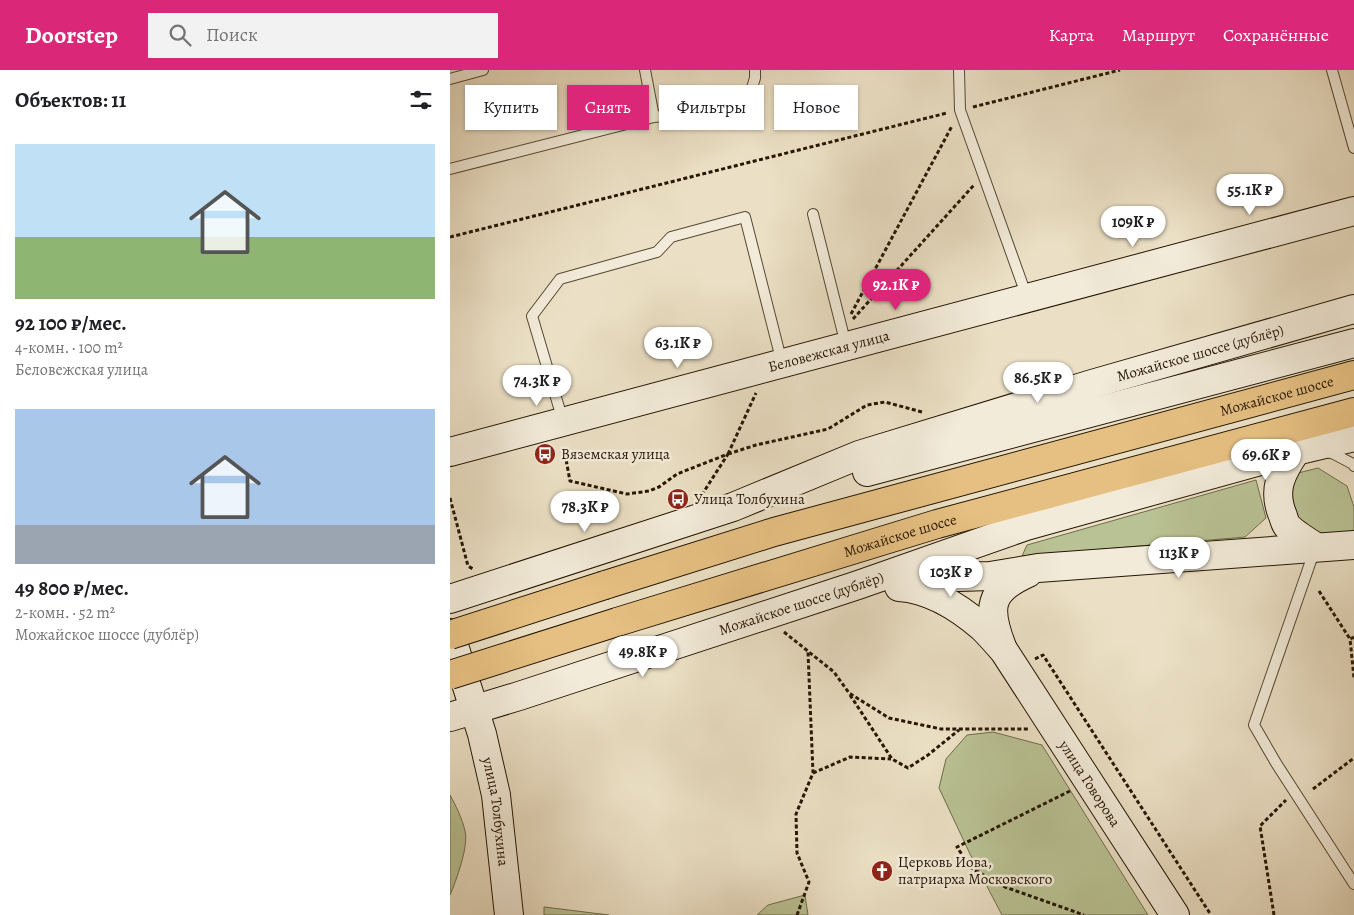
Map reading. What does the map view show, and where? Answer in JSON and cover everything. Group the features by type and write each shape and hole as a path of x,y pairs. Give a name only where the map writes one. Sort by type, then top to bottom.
{"main road":[{"name":"Беловежская улица","path":"450,452 775,366 845,338 1028,298 1354,211"},
{"name":"Можайское шоссе (дублёр)","path":"450,599 733,507 859,456 1092,384 1354,309"},
{"path":"733,507 1354,343"},
{"name":"Можайское шоссе","path":"450,634 774,532 1354,373"},
{"name":"Можайское шоссе","path":"450,675 937,524 1354,412"},
{"name":"Можайское шоссе (дублёр)","path":"462,713 520,696 858,585 1026,526 1354,437"},
{"path":"1305,449 1285,467 1279,482 1278,496 1280,510 1287,526 1316,547"},
{"path":"858,585 927,578 990,576 1038,568 1354,545"},
{"name":"улица Говорова","path":"1004,651 994,621 994,600 999,591 1015,579 1038,568"},
{"name":"улица Говорова","path":"858,585 911,588 939,598 983,628 1004,651 1175,915"},
{"name":"улица Толбухина","path":"450,634 462,713 489,762 496,795 509,915"}],"lane":[{"path":"450,79 483,70"},
{"path":"646,70 654,117"},
{"path":"450,169 654,117 709,110 733,104 751,91 755,70"},
{"path":"958,70 960,110 1028,298"},
{"path":"1332,70 1354,148"},
{"path":"813,214 845,338"},
{"path":"563,422 532,316 560,279 656,252 671,238 745,217 775,366"},
{"path":"1305,449 1334,454 1354,466"},
{"path":"1316,547 1254,725 1354,884"}],"path":[{"path":"450,237 1120,70"},
{"path":"845,338 960,110"},
{"path":"845,338 983,175"},
{"path":"703,493 728,454 775,366"},
{"path":"565,454 570,481 627,494 649,491 660,487 677,474 728,454 756,445 828,429 867,404 885,402 922,412"},
{"path":"450,498 468,566 474,570"},
{"path":"1319,591 1352,638 1354,678"},
{"path":"783,631 834,672 892,759"},
{"path":"797,915 809,882 797,853 796,814 813,773 808,651"},
{"path":"1043,655 1210,915"},
{"path":"849,694 889,718 941,729 1037,729"},
{"path":"813,773 850,757 892,759 908,768 928,755 960,729"},
{"path":"1313,789 1354,758"},
{"path":"1076,788 957,847 971,868 1005,887 1084,915"},
{"path":"1274,915 1260,826 1295,792"}],"green space":[{"path":"1318,468 1347,486 1354,507 1354,533 1316,537 1289,506 1294,474"},
{"path":"1256,480 1266,518 1245,537 1022,556 1027,545"},
{"path":"993,732 1042,745 1148,915 1002,915 970,854 939,788 946,759 967,735"},
{"path":"450,795 461,817 466,837 461,863 450,895"},
{"path":"805,895 808,915 757,915 768,905"},
{"path":"544,907 609,915 544,915"}],"place":[{"name":"Вяземская улица","path":"545,454"},
{"name":"Улица Толбухина","path":"678,499"},
{"name":"Церковь Иова, патриарха Московского","path":"882,871"}]}
